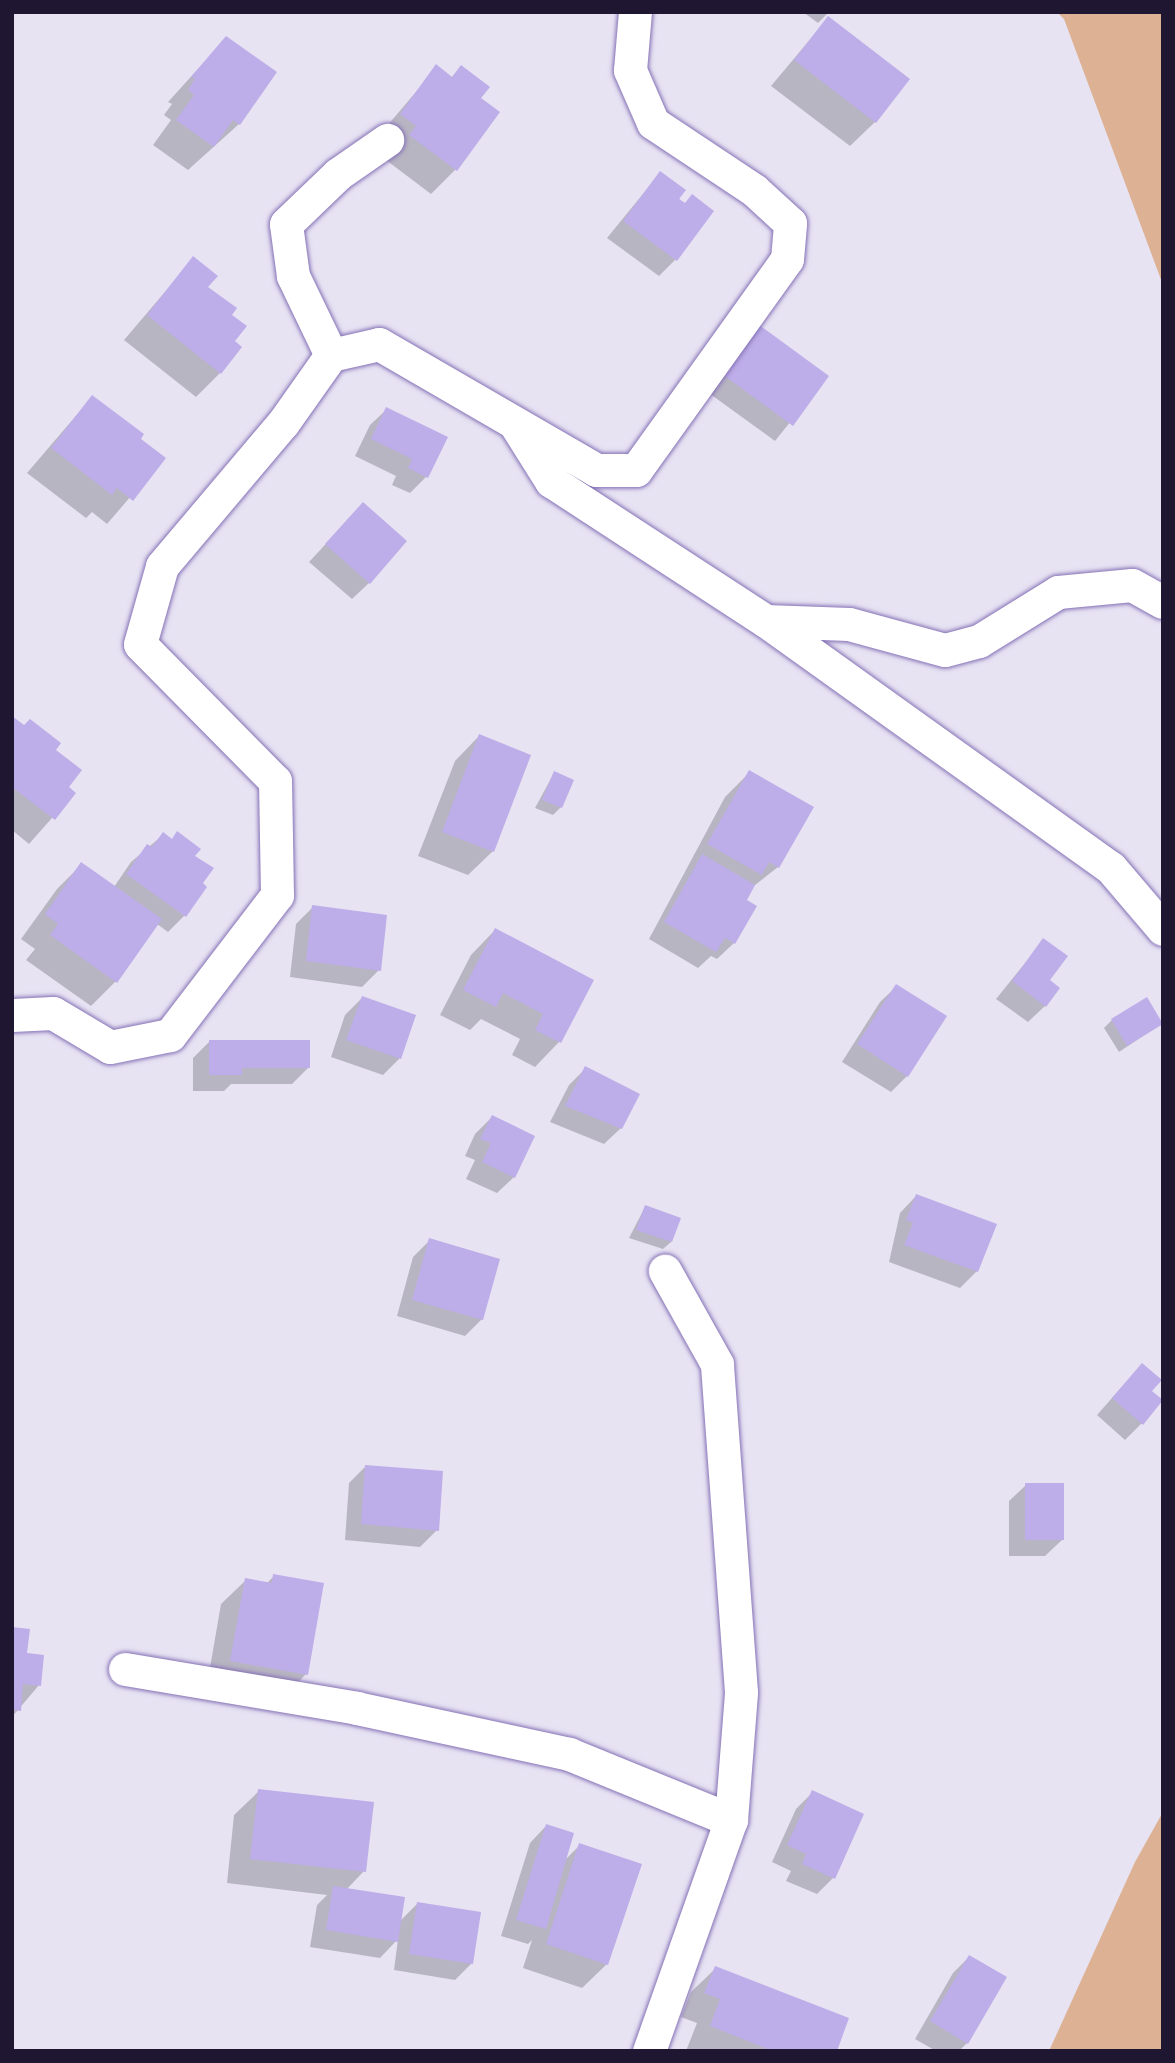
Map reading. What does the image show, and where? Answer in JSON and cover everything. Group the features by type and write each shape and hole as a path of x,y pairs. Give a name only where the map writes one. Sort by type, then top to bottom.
{"street":[{"path":"12,1015 53,1013 110,1047 170,1035 277,895 275,781 140,644 162,566 283,423 331,355 379,344 596,470 636,470 787,258 790,223 754,190 653,123 630,70 635,12"},
{"path":"331,355 293,276 286,225 338,174 387,140"},
{"path":"514,422 551,481 766,621 1111,868 1163,929"},
{"path":"766,621 849,624 944,650 979,641 1058,592 1132,585 1163,602"},
{"path":"649,2051 731,1820 741,1692 717,1364 666,1271"},
{"path":"125,1669 167,1673 357,1708 569,1754 731,1820"}],"shaded area":[{"path":"1057,12 1163,12 1163,285 1064,19"},
{"path":"1163,1812 1163,2051 1049,2051 1135,1862"}],"building":[{"path":"828,16 910,79 876,123 794,60"},
{"path":"226,36 277,72 240,125 233,120 214,147 176,120 194,95 188,90 195,79 191,77"},
{"path":"436,64 452,77 461,65 490,87 481,98 500,112 457,171 409,135 416,126 400,114"},
{"path":"660,171 686,190 679,199 685,203 692,194 714,211 677,261 623,221"},
{"path":"193,256 218,276 208,287 237,308 232,315 247,326 235,341 242,347 221,374 147,315"},
{"path":"758,324 829,376 793,426 722,374"},
{"path":"92,395 144,434 141,439 166,458 133,501 117,488 112,495 51,448"},
{"path":"386,407 448,437 428,478 408,468 412,459 371,439"},
{"path":"363,502 407,541 370,584 325,544"},
{"path":"12,716 24,725 30,719 61,743 56,750 82,770 69,787 76,793 55,820 12,787"},
{"path":"479,734 531,755 494,852 442,832"},
{"path":"749,770 814,807 779,868 769,862 762,875 707,844"},
{"path":"554,771 574,780 562,808 542,800"},
{"path":"177,831 201,849 195,856 214,868 203,883 207,887 186,917 126,874 147,844 152,847 163,832 172,839"},
{"path":"702,854 755,885 747,900 757,906 735,944 725,938 716,952 664,922"},
{"path":"81,862 162,919 117,983 50,935 58,924 45,914"},
{"path":"312,905 387,915 381,971 306,961"},
{"path":"495,928 594,980 561,1043 535,1030 543,1014 503,993 496,1007 463,990"},
{"path":"1043,938 1068,956 1050,980 1060,988 1046,1007 1012,981"},
{"path":"896,984 947,1016 908,1077 857,1044"},
{"path":"362,996 416,1015 401,1059 346,1040"},
{"path":"1147,997 1163,1024 1127,1046 1111,1019"},
{"path":"209,1040 310,1040 310,1068 242,1068 242,1075 209,1075"},
{"path":"585,1066 640,1094 622,1129 565,1106"},
{"path":"492,1115 535,1136 515,1178 482,1162 491,1143 480,1139"},
{"path":"916,1194 997,1224 978,1272 904,1245 913,1223 906,1220"},
{"path":"645,1205 681,1218 672,1242 636,1230"},
{"path":"429,1238 500,1259 483,1320 412,1300"},
{"path":"1142,1363 1162,1380 1152,1391 1163,1400 1143,1425 1112,1398"},
{"path":"365,1465 443,1471 439,1531 361,1524"},
{"path":"1025,1483 1064,1483 1064,1540 1025,1540"},
{"path":"273,1574 324,1583 308,1675 230,1661 245,1578 272,1583"},
{"path":"12,1627 30,1629 27,1653 44,1655 41,1686 23,1684 21,1711 12,1710"},
{"path":"258,1789 374,1802 366,1872 250,1859"},
{"path":"812,1790 864,1814 835,1879 802,1864 806,1854 787,1845"},
{"path":"546,1824 574,1833 546,1929 516,1920"},
{"path":"579,1843 642,1864 608,1965 546,1944"},
{"path":"333,1886 405,1897 398,1942 326,1930"},
{"path":"417,1902 481,1912 473,1964 409,1954"},
{"path":"969,1955 1007,1977 968,2044 930,2021"},
{"path":"715,1966 849,2018 837,2051 773,2051 710,2026 720,1999 704,1993"}]}
